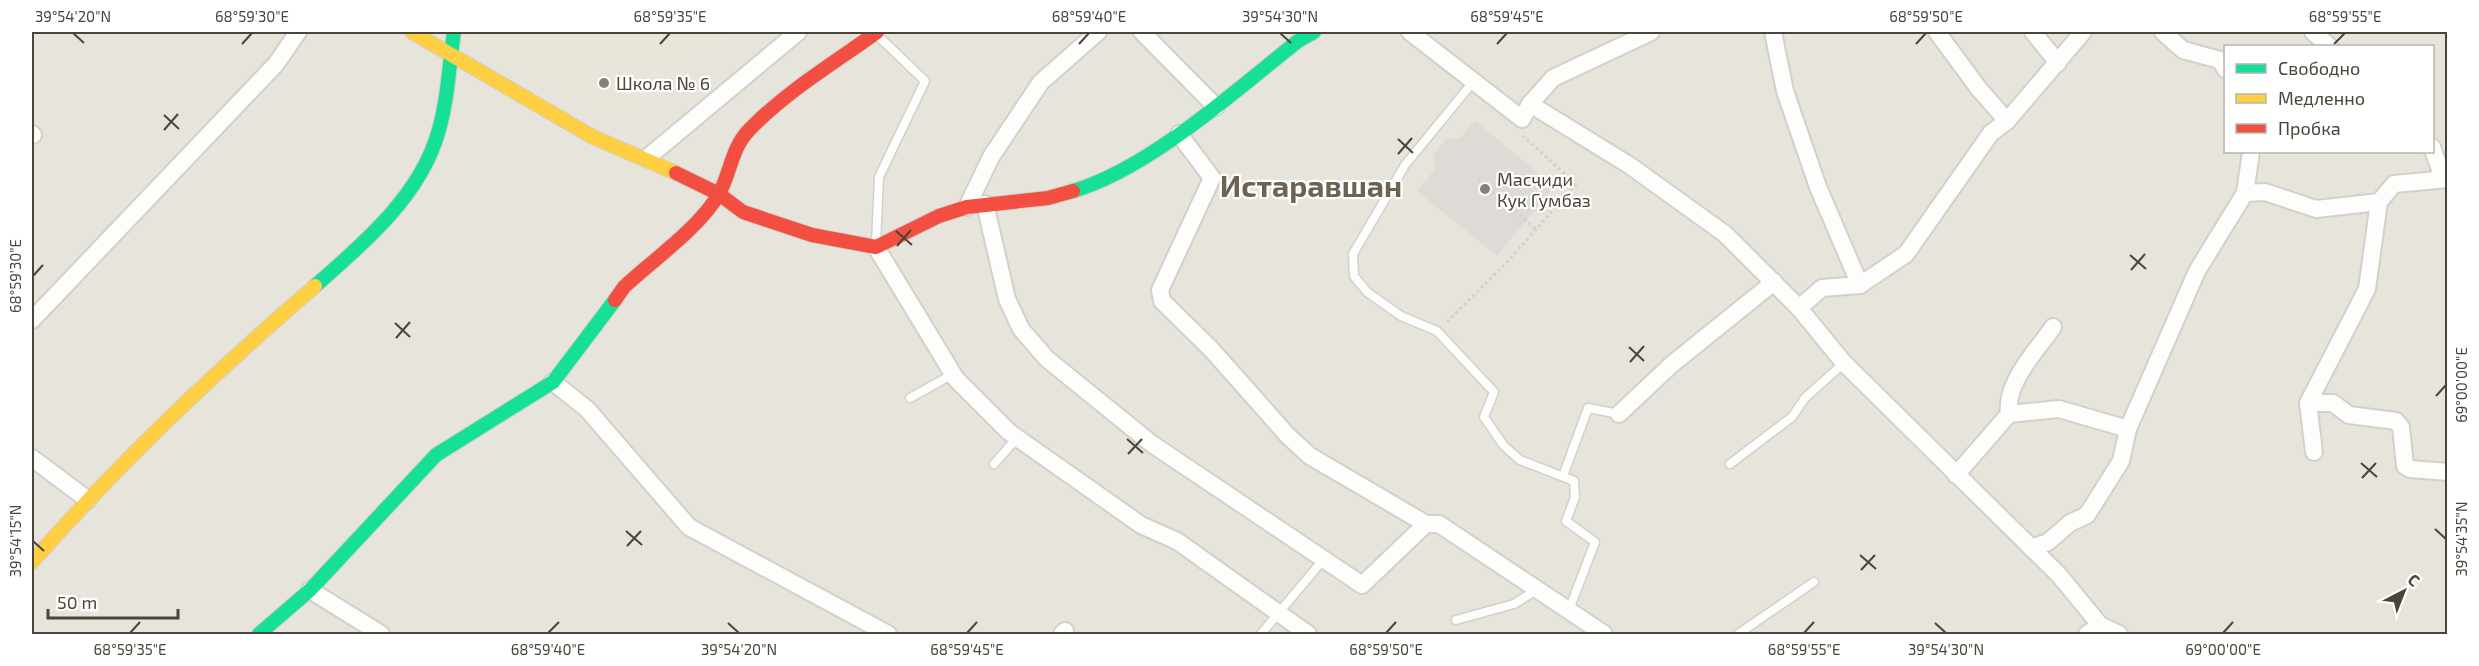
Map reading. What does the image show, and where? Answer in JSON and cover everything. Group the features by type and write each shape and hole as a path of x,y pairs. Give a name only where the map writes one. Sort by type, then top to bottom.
{"street":[{"path":"32,320 276,64 298,32"},
{"path":"412,32 593,136 647,158 719,194 743,212 812,235 876,247 939,216 967,207 1048,198 1090,186 1179,134 1216,107 1297,36 1314,32"},
{"path":"32,562 88,500 230,359 365,240 400,205 425,165 444,117 450,83 450,52 454,32"},
{"path":"647,158 798,32"},
{"path":"260,634 310,590 436,454 504,415 553,382 624,288 699,219 719,194 736,146 750,129 791,94 876,32"},
{"path":"967,207 992,157 1041,82 1098,32"},
{"path":"1142,32 1216,107"},
{"path":"1410,32 1521,119 1530,104 1553,78 1651,32"},
{"path":"1773,32 1789,102 1818,187 1860,285"},
{"path":"1937,32 1979,89 2007,121"},
{"path":"2033,32 2058,63"},
{"path":"1799,308 1822,288 1860,285 1906,254 1991,133 2007,121 2083,32"},
{"path":"2163,32 2183,50 2220,60 2224,67"},
{"path":"2313,32 2328,45"},
{"path":"1530,104 1629,165 1725,234 1799,308 1844,363 2059,575 2094,630 2119,634"},
{"path":"1179,134 1212,178 1160,290 1162,301 1211,349 1288,436 1310,456 1426,524 1439,524 1604,634"},
{"path":"2314,452 2308,403 2367,288 2379,202 2394,184 2445,179 2434,150"},
{"path":"2031,548 2048,542 2070,523 2086,515 2121,461 2128,429 2197,271 2245,193 2251,153"},
{"path":"2245,193 2265,192 2316,209 2379,202"},
{"path":"986,204 1007,299 1021,329 1047,359 1152,444 1362,585 1426,524"},
{"path":"876,247 953,374 1017,438 1141,525 1177,541 1308,634"},
{"path":"1619,414 1671,365 1774,282"},
{"path":"2009,414 2007,402 2018,377 2053,327"},
{"path":"553,382 587,409 689,526 888,634"},
{"path":"2308,403 2333,403 2349,415 2396,421 2401,427 2405,466 2410,469 2448,472"},
{"path":"1956,475 2009,414 2059,409 2128,429"},
{"path":"32,458 88,500"},
{"path":"310,590 381,634"}],"lane":[{"path":"876,32 925,81 879,177 876,247"},
{"path":"1473,82 1405,165 1353,254 1354,276 1367,292 1401,316 1437,331 1494,392 1484,417 1504,446 1520,460 1574,481 1575,497 1566,522 1595,542 1569,610"},
{"path":"1730,464 1792,417 1805,398 1844,363"},
{"path":"910,398 953,374"},
{"path":"1563,476 1588,408 1619,414"},
{"path":"994,464 1017,438"},
{"path":"1261,634 1323,560"},
{"path":"1737,634 1814,582"},
{"path":"1456,620 1514,604 1538,589"}],"path":[{"path":"1437,331 1537,230 1576,184 1523,136 1521,119"},
{"path":"1478,180 1537,230"}],"shaded area":[{"name":"Истаравшан","path":"32,32 2447,32 2447,634 32,634"},
{"name":"Школа № 6","path":"459,32 716,32 727,40 615,126 457,40"}],"building":[{"name":"Масҷиди Кук Гумбаз","path":"1475,120 1554,187 1497,256 1417,191 1435,169 1433,155 1446,139 1461,138"}],"traffic: fast":[{"path":"315,286 370,236 404,198 418,178 430,156 441,121 454,32"},
{"path":"1073,191 1102,180 1161,147 1220,104 1298,41 1314,32"},
{"path":"259,634 310,590 436,455 553,382 615,300"}],"traffic: slow":[{"path":"412,32 593,137 676,173"},
{"path":"32,562 134,453 240,352 315,286"}],"traffic: jam":[{"path":"615,300 624,287 688,231 710,207 723,186 739,144 750,129 795,90 877,32"},
{"path":"676,173 719,194 743,212 812,235 876,247 939,216 967,207 1048,198 1073,191"}],"place":[{"name":"Школа № 6","path":"604,83"},
{"name":"Масҷиди Кук Гумбаз","path":"1485,189"}],"district":[{"name":"Истаравшан","path":"1311,185"}]}
